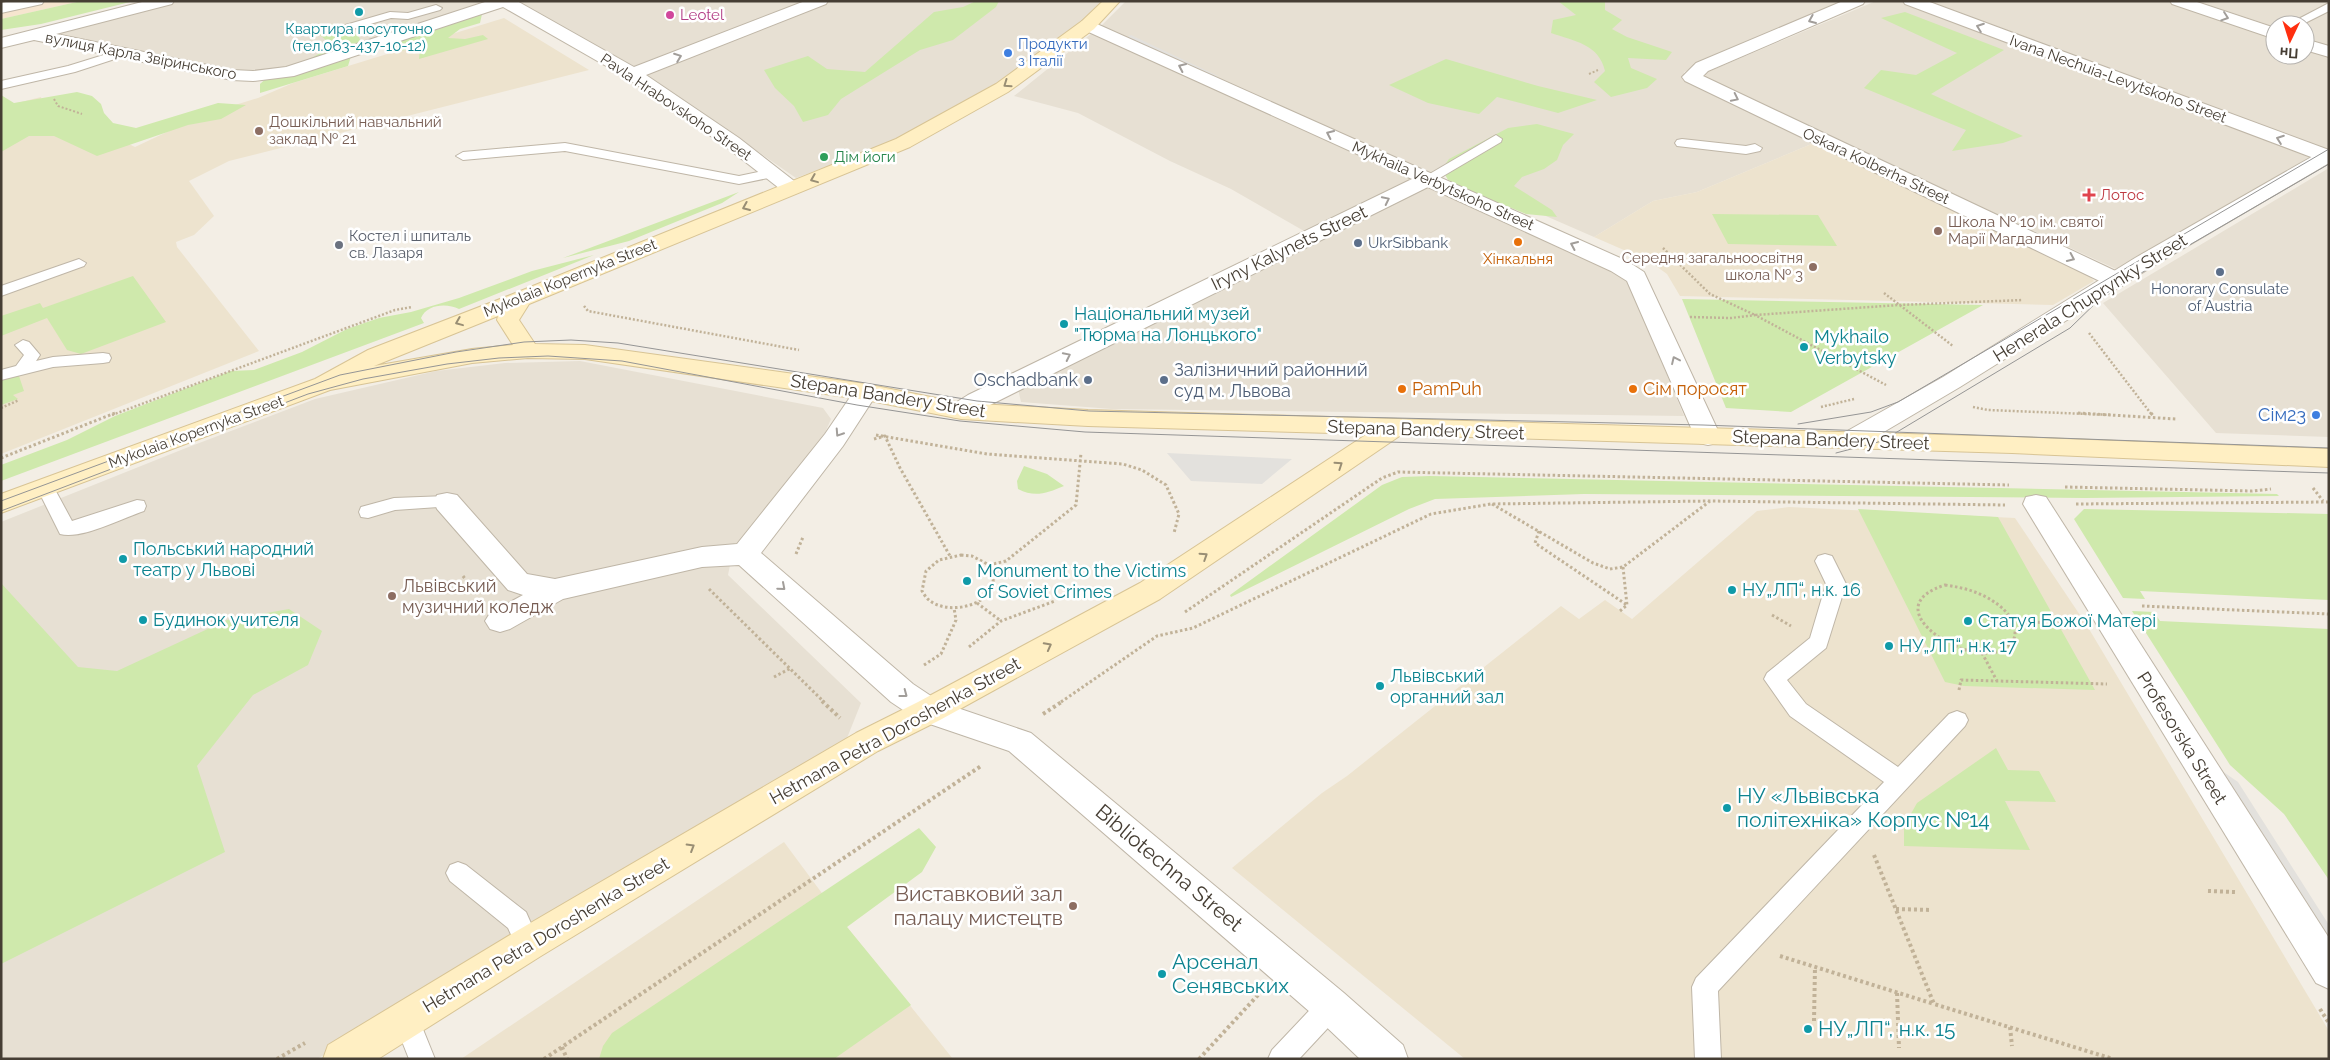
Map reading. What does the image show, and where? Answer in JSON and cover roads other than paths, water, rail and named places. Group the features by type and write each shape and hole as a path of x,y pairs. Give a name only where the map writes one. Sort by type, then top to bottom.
{"main road":[{"name":"Mykolaia Kopernyka Street","path":"1,504 324,384 376,355 521,299 903,143 1002,88 1088,25 1112,1"},
{"path":"521,299 508,320 528,351"},
{"name":"Stepana Bandery Street","path":"324,384 433,362 528,351 585,352 866,392 961,411 1122,420 1393,429 1851,440 2329,458"},
{"name":"Hetmana Petra Doroshenka Street","path":"342,1059 407,1021 528,944 867,742 1150,591 1393,429"}],"street":[{"path":"1,8 36,1"},
{"path":"1,42 166,1"},
{"name":"вулиця Карла Звіринського","path":"35,35 232,75 253,76 288,72 505,1"},
{"name":"Pavla Hrabovskoho Street","path":"505,1 632,74 732,142 791,188"},
{"path":"632,74 820,1"},
{"name":"Oskara Kolberha Street","path":"1857,1 1702,67 1691,77 1795,131 2116,280"},
{"name":"Ivana Nechuia-Levytskoho Street","path":"1911,1 2327,156"},
{"path":"2178,1 2265,31"},
{"name":"Mykhaila Verbytskoho Street","path":"1088,25 1619,266 1636,277 1708,437"},
{"path":"2315,47 2329,52"},
{"name":"Henerala Chuprynky Street","path":"1851,440 1891,420 2033,334 2116,280 2327,156"},
{"name":"Iryny Kalynets Street","path":"961,411 977,400 1428,179"},
{"path":"500,621 554,590 702,557 746,554 834,440 866,392"},
{"name":"Profesorska Street","path":"2025,495 2329,971"},
{"path":"447,502 518,584 554,590"},
{"name":"Bibliotechna Street","path":"746,554 902,693 928,711 1020,742 1331,1006 1389,1059"}],"lane":[{"path":"2312,15 2329,6"},
{"path":"346,28 390,15 408,16 436,8"},
{"path":"1,85 71,69 123,53"},
{"path":"1428,179 1496,139"},
{"path":"1682,143 1746,150 1755,148"},
{"path":"463,156 565,147 739,180 773,173"},
{"path":"1,291 79,263"},
{"path":"23,345 32,355 24,368"},
{"path":"1,375 52,362 103,358"},
{"path":"46,488 67,529 86,525 137,506"},
{"path":"368,512 394,504 447,502"},
{"path":"1825,561 1836,584 1820,642 1774,679 1798,710 1900,781"},
{"path":"1708,1059 1705,987 1957,720"},
{"path":"458,873 517,920 528,944"},
{"path":"1281,1059 1331,1006"},
{"path":"407,1021 422,1059"}],"tram line":[{"path":"1798,424 1871,412 1898,402 2329,149"},
{"path":"1897,432 2070,328 2105,294 2329,164"},
{"path":"1,501 340,375 456,352 524,342 571,340 618,343 977,401 1089,411 1703,425 1897,432"},
{"path":"1,511 308,394 363,379 447,364 499,358 548,356 622,361 857,405 960,421 1085,432 2329,473"},
{"path":"1836,453 1882,441 1897,432"},
{"path":"1897,432 2329,448"}],"place":[{"name":"Квартира посуточно (тел.063-437-10-12)","path":"359,12"},
{"name":"Leotel","path":"670,15"},
{"name":"Продукти з Італії","path":"1008,53"},
{"name":"Дошкільний навчальний заклад № 21","path":"259,131"},
{"name":"Дім йоги","path":"824,157"},
{"name":"Лотос","path":"2089,195"},
{"name":"Школа № 10 ім. святої Марії Магдалини","path":"1938,231"},
{"name":"Хінкальня","path":"1518,242"},
{"name":"UkrSibbank","path":"1358,243"},
{"name":"Костел і шпиталь св. Лазаря","path":"339,245"},
{"name":"Середня загальноосвітня школа № 3","path":"1813,267"},
{"name":"Honorary Consulate of Austria","path":"2220,272"},
{"name":"Національний музей \"Тюрма на Лонцького\"","path":"1064,324"},
{"name":"Mykhailo Verbytsky","path":"1804,347"},
{"name":"Oschadbank","path":"1088,380"},
{"name":"Залізничний районний суд м. Львова","path":"1164,380"},
{"name":"PamPuh","path":"1402,389"},
{"name":"Сім поросят","path":"1633,389"},
{"name":"Сім23","path":"2316,415"},
{"name":"Польський народний театр у Львові","path":"123,559"},
{"name":"Monument to the Victims of Soviet Crimes","path":"967,581"},
{"name":"НУ„ЛП“, н.к. 16","path":"1732,590"},
{"name":"Львівський музичний коледж","path":"392,596"},
{"name":"Будинок учителя","path":"143,620"},
{"name":"Статуя Божої Матері","path":"1968,621"},
{"name":"НУ„ЛП“, н.к. 17","path":"1889,646"},
{"name":"Львівський органний зал","path":"1380,686"},
{"name":"НУ «Львівська політехніка» Корпус №14","path":"1727,808"},
{"name":"Виставковий зал палацу мистецтв","path":"1073,906"},
{"name":"Арсенал Сенявських","path":"1162,974"},
{"name":"НУ„ЛП“, н.к. 15","path":"1808,1029"}]}
